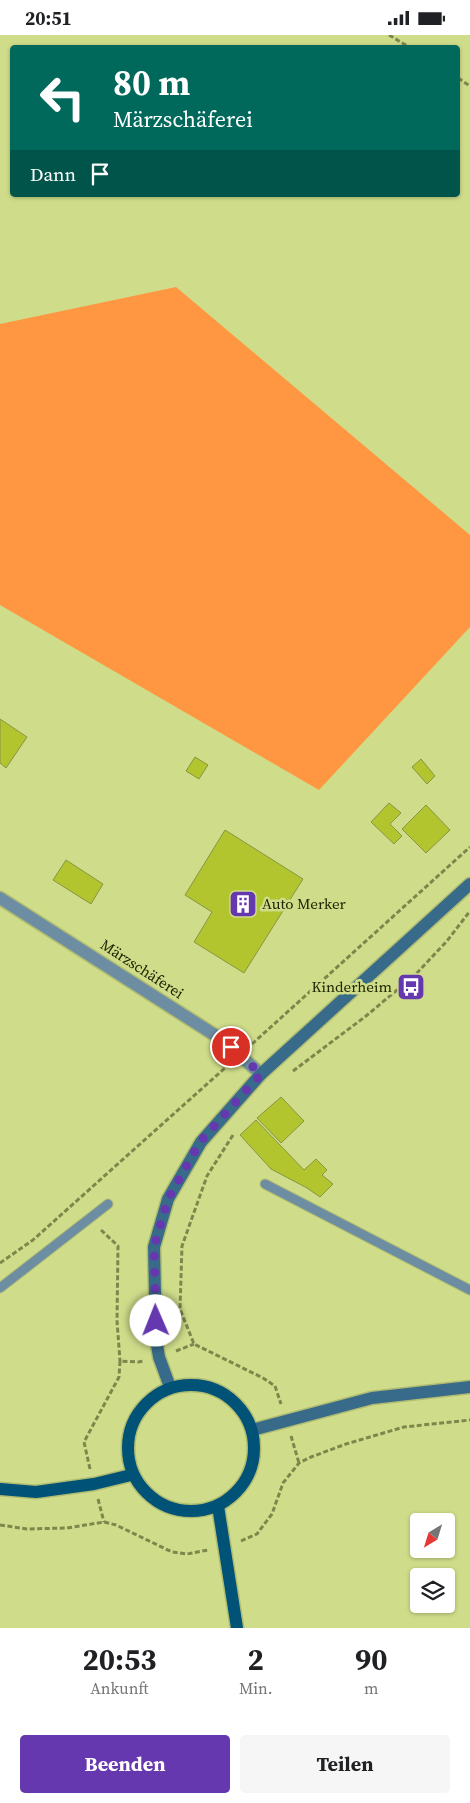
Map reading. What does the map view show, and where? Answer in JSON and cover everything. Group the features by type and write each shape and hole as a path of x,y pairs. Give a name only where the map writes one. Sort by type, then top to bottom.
{"main road":[{"path":"204,1386 227,1396 244,1412 252,1430 255,1455 248,1477 237,1492 218,1506 201,1511 182,1511 160,1505 142,1492 130,1475 127,1447 133,1422 149,1400 159,1392 170,1387 204,1386"},
{"path":"0,1489 36,1492 94,1484 130,1475"},
{"path":"218,1506 236,1628"}],"street":[{"path":"170,1387 159,1357 156,1339 154,1247 168,1199 200,1142 261,1074 470,884"},
{"name":"Märzschäferei","path":"0,898 221,1039 261,1074"},
{"path":"252,1430 372,1397 470,1387"}],"lane":[{"path":"264,1184 470,1290"},
{"path":"0,1288 108,1204"}],"path":[{"path":"389,35 406,45"},
{"path":"288,1075 366,1016 416,974 447,941 470,911"},
{"path":"236,1131 207,1176 182,1246 180,1309 194,1344 263,1378 275,1386 298,1463 346,1444 404,1427 470,1420"},
{"path":"0,1525 27,1529 67,1528 104,1522 84,1442 119,1377 120,1361 117,1321 118,1246 73,1203"},
{"path":"120,1361 138,1362 159,1357 194,1344"}],"shaded area":[{"path":"176,287 470,535 470,627 319,790 0,605 0,324"}],"building":[{"path":"0,719 27,737 6,768 0,763"},
{"path":"195,757 208,765 199,779 186,771"},
{"path":"421,759 435,776 427,784 412,767"},
{"path":"389,803 401,813 390,824 402,836 394,844 371,822"},
{"path":"426,805 450,830 426,853 402,829"},
{"name":"Auto Merker","path":"225,830 303,879 244,973 194,942 212,912 185,895"},
{"path":"66,860 103,884 91,904 53,880"},
{"path":"281,1097 304,1121 281,1143 257,1118"},
{"path":"256,1120 304,1170 316,1159 327,1170 322,1175 333,1184 320,1197 271,1169 240,1135"}],"place":[{"name":"Auto Merker","path":"243,904"},
{"name":"Kinderheim","path":"411,987"}],"route":[{"path":"156,1321 154,1247 168,1199 200,1142 261,1074 231,1047"}]}
